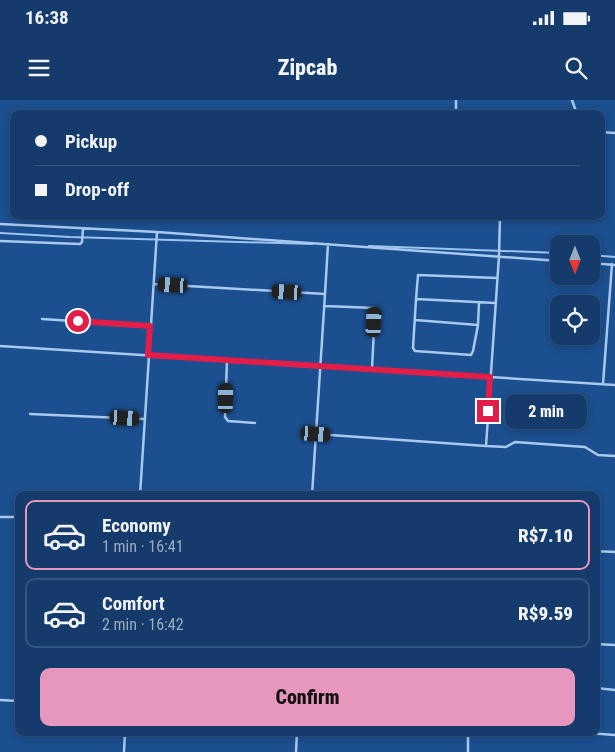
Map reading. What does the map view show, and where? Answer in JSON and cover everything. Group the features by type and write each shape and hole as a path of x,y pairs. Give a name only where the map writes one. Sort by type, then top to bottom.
{"lane":[{"path":"486,446 500,220"},
{"path":"0,224 156,232 550,260"},
{"path":"0,242 80,244 82,242 83,229"},
{"path":"140,491 156,232"},
{"path":"312,491 328,244"},
{"path":"600,264 613,265 603,384"},
{"path":"478,302 478,324 471,355 414,351 418,275 497,278"},
{"path":"154,284 324,294"},
{"path":"416,299 495,303"},
{"path":"324,306 375,308 372,370"},
{"path":"42,319 150,326"},
{"path":"415,320 478,324"},
{"path":"0,346 615,385"},
{"path":"226,360 225,418 228,421 255,423"},
{"path":"30,414 144,419"},
{"path":"316,434 506,447 515,442 585,447 598,455 615,456"},
{"path":"0,516 15,517"},
{"path":"600,551 615,552"},
{"path":"600,644 615,645"},
{"path":"600,688 615,690"},
{"path":"0,700 15,701"},
{"path":"600,734 615,735"},
{"path":"124,752 125,736"},
{"path":"296,752 297,736"},
{"path":"468,736 468,752"}],"waterway":[{"path":"0,233 70,237 312,244"},
{"path":"369,246 550,253"},
{"path":"600,256 615,257"}],"route":[{"path":"78,321 150,326 148,355 490,377 488,411"}]}
